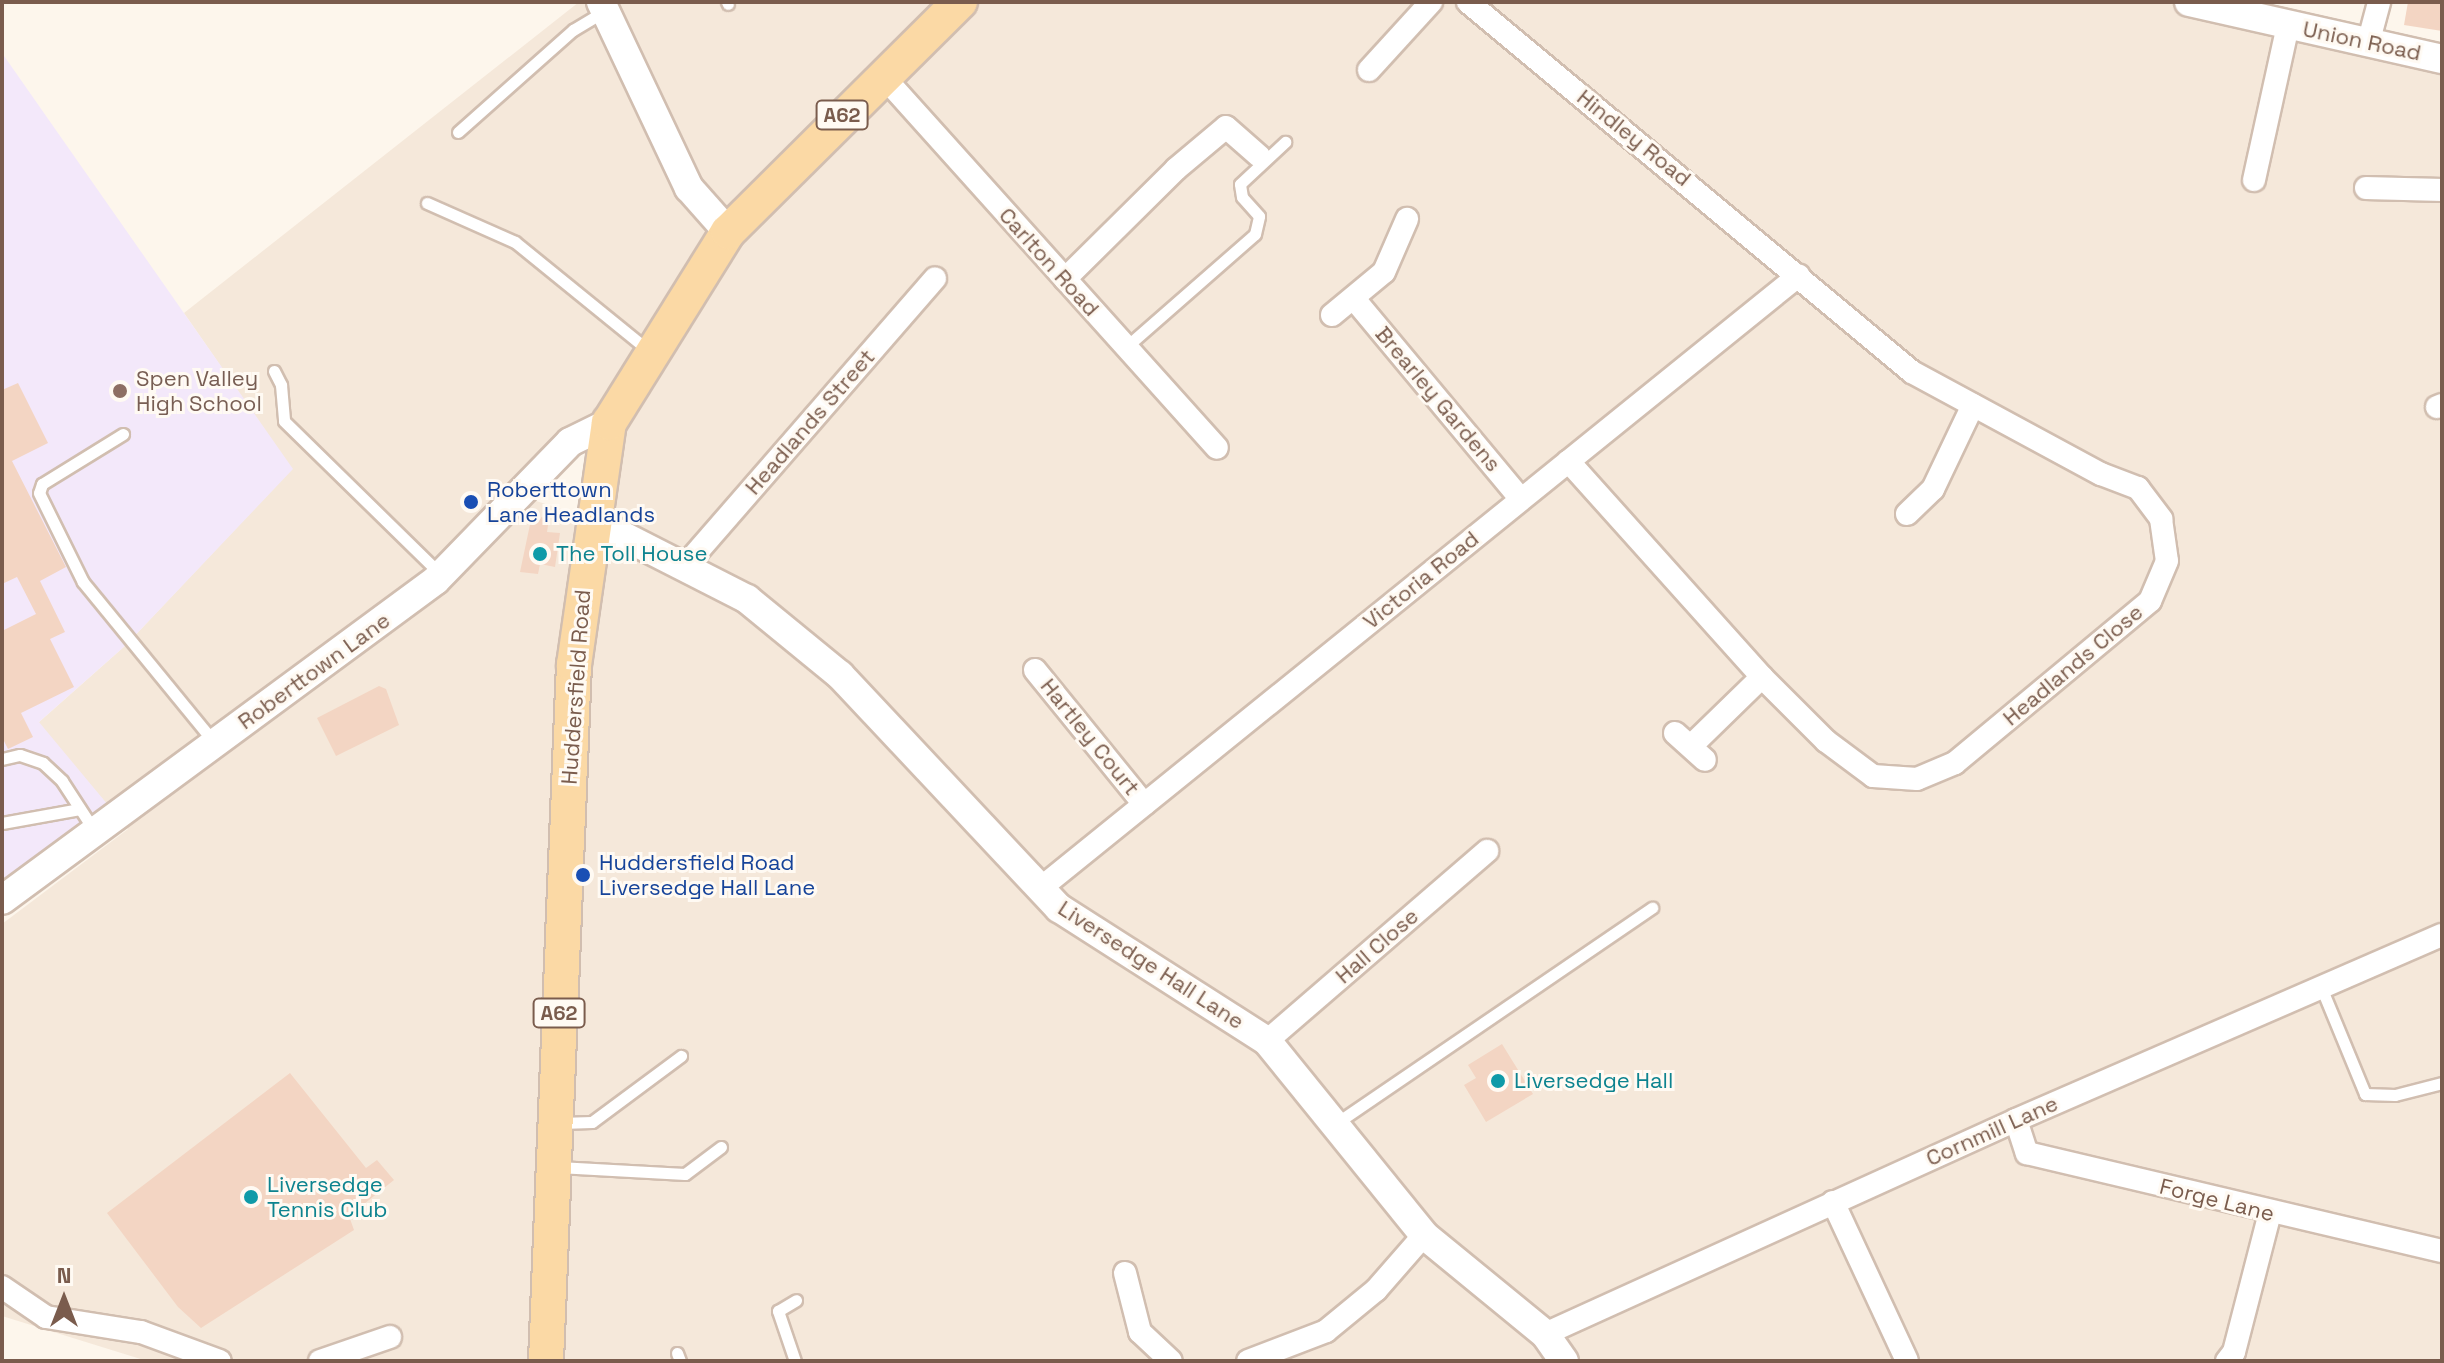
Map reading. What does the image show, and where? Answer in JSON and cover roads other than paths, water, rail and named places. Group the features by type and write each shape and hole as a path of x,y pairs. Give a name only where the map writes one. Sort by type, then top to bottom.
{"main road":[{"name":"Huddersfield Road","path":"546,1361 574,665 592,520 609,423 728,232 882,75 960,2"}],"street":[{"path":"1369,70 1431,2"},
{"name":"Hindley Road","path":"1468,2 1799,275"},
{"name":"Union Road","path":"2189,2 2369,40 2442,59"},
{"path":"2369,40 2379,2"},
{"path":"603,6 689,188 728,232"},
{"path":"2254,180 2288,25"},
{"name":"Carlton Road","path":"882,75 1217,448"},
{"path":"1065,279 1176,169 1226,127 1259,156"},
{"path":"2366,188 2442,190"},
{"path":"1332,315 1355,300 1384,272 1407,219"},
{"name":"Headlands Close","path":"1568,461 1762,677 1826,741 1873,776 1917,779 1955,763 2150,601 2167,561 2161,519 2138,488 1912,372 1799,275"},
{"name":"Victoria Road","path":"1042,887 1799,275"},
{"name":"Headlands Street","path":"685,566 935,278"},
{"name":"Brearley Gardens","path":"1355,300 1521,499"},
{"path":"1907,514 1933,489 1973,405"},
{"name":"Roberttown Lane","path":"2,900 88,820 215,744 441,575 570,442 609,423"},
{"name":"Liversedge Hall Lane","path":"592,520 747,599 840,675 1059,908 1267,1041 1424,1235 1545,1334 1564,1361"},
{"name":"Hartley Court","path":"1035,670 1144,804"},
{"path":"1690,746 1762,677"},
{"name":"Hall Close","path":"1267,1041 1487,851"},
{"name":"Cornmill Lane","path":"1545,1334 2016,1120 2442,935"},
{"name":"Forge Lane","path":"2016,1120 2027,1153 2270,1213 2442,1251"},
{"path":"1833,1202 1907,1361"},
{"path":"2227,1361 2234,1352 2270,1213"},
{"path":"1248,1361 1326,1331 1376,1290 1424,1235"},
{"path":"1125,1273 1140,1332 1171,1361"},
{"path":"2,1287 46,1317 141,1332 220,1361"},
{"path":"320,1361 390,1337"}],"lane":[{"path":"458,132 603,6"},
{"path":"1126,347 1255,234 1259,216 1242,197 1240,184 1285,142"},
{"path":"427,203 515,242 653,354"},
{"path":"274,371 281,385 284,421 441,575"},
{"path":"123,434 42,484 39,493 83,582 215,744"},
{"path":"2,759 20,755 43,763 88,820"},
{"path":"2,823 88,820"},
{"path":"1334,1124 1652,908"},
{"path":"2321,987 2365,1094 2395,1095 2442,1083"},
{"path":"555,1123 592,1122 681,1056"},
{"path":"554,1167 685,1174 721,1147"},
{"path":"795,1361 778,1311 796,1300"}],"place":[{"name":"Spen Valley High School","path":"120,391"},
{"name":"Roberttown Lane Headlands","path":"471,502"},
{"name":"The Toll House","path":"540,554"},
{"name":"Huddersfield Road Liversedge Hall Lane","path":"583,875"},
{"name":"Liversedge Hall","path":"1498,1081"},
{"name":"Liversedge Tennis Club","path":"251,1197"}]}
